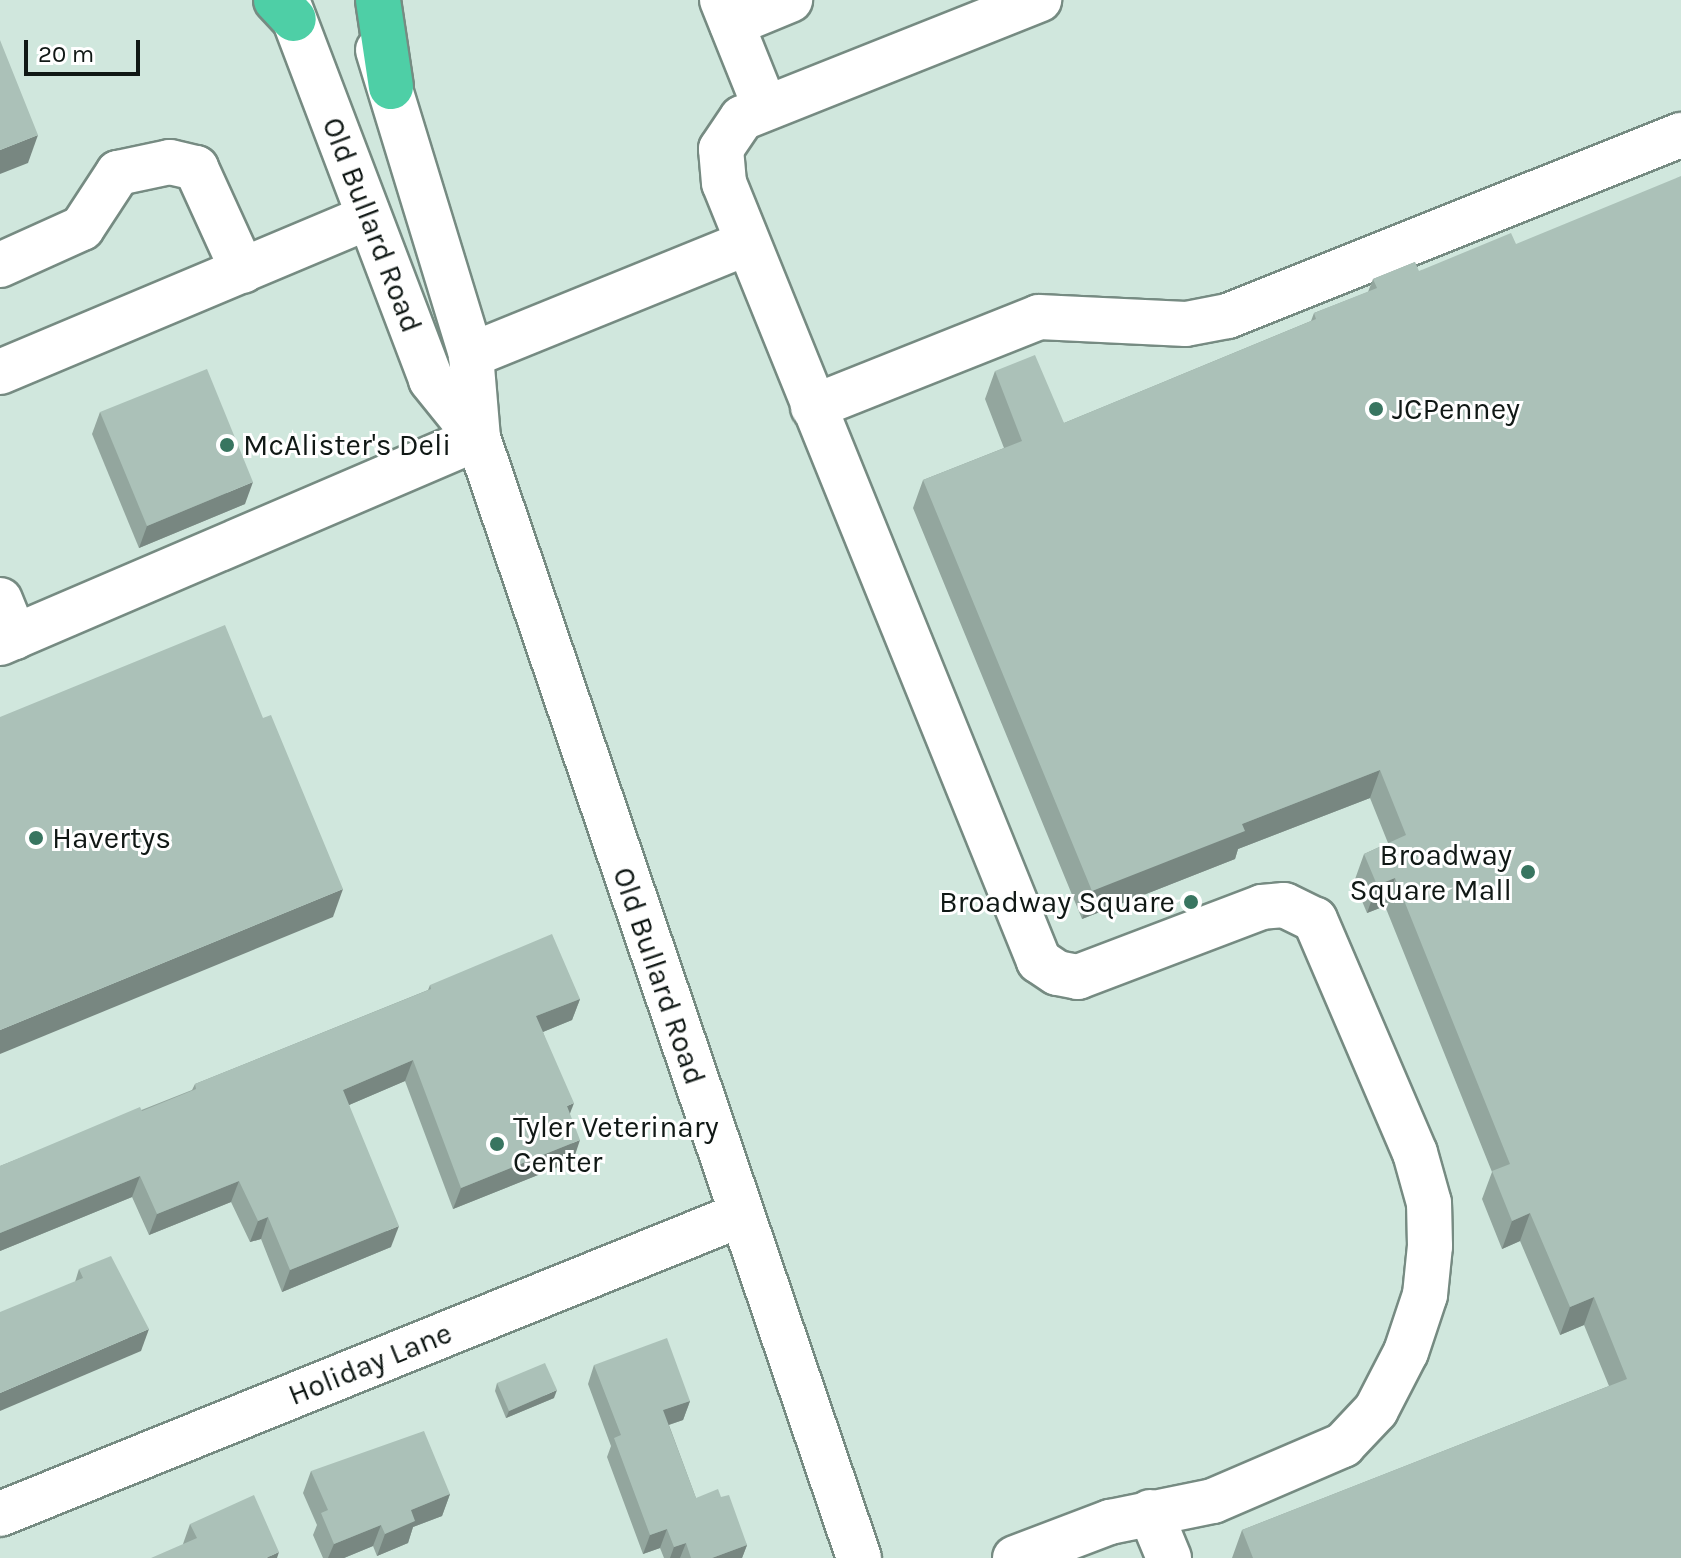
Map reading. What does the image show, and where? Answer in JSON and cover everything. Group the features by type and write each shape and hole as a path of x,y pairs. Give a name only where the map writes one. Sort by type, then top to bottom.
{"highway":[{"path":"378,0 391,87"}],"street":[{"name":"Old Bullard Road","path":"360,0 391,87 471,355 478,438 859,1558"},
{"path":"765,107 727,12 790,0"},
{"path":"1015,1558 1156,1544 1213,1501 1330,1453 1376,1410 1414,1334 1428,1282 1430,1214 1422,1173 1327,941 1305,913 1284,905 1262,907 1090,976 1067,976 1039,961 747,243 722,173 721,149 735,125 765,107 1039,0"},
{"name":"Old Bullard Road","path":"286,6 431,380 478,438"},
{"path":"813,407 1039,317 1173,324 1214,321 1681,135"},
{"path":"0,265 82,228 118,173 170,162 196,168 243,271"},
{"path":"0,372 369,217"},
{"path":"471,355 747,243"},
{"path":"5,627 478,438"},
{"name":"Holiday Lane","path":"0,1514 740,1215"}],"building":[{"path":"0,40 38,135 0,150"},
{"name":"Broadway Square Mall","path":"1681,176 1681,1558 1253,1558 1242,1530 1627,1379 1594,1297 1570,1307 1530,1213 1512,1221 1492,1171 1510,1164 1395,878 1377,885 1364,854 1406,835 1380,770 1242,824 1245,831 1092,891 923,480 1022,441 995,371 1035,355 1064,423 1316,319 1314,313 1377,288 1373,279 1415,262 1419,271 1511,233 1516,244"},
{"path":"207,369 253,482 147,526 100,412"},
{"path":"225,625 263,718 271,715 343,889 0,1030 0,717"},
{"path":"552,934 580,999 536,1016 574,1103 567,1106 580,1140 461,1188 413,1060 343,1090 399,1226 290,1270 268,1217 258,1221 239,1181 157,1214 140,1176 0,1233 0,1166 140,1107 142,1111 196,1089 195,1084 431,989 430,985"},
{"path":"111,1256 149,1329 0,1393 0,1312 83,1278 79,1269"},
{"path":"667,1338 690,1401 663,1410 696,1498 718,1489 721,1497 729,1495 747,1545 712,1558 691,1558 686,1543 674,1547 667,1529 650,1535 614,1438 621,1435 594,1365"},
{"path":"545,1363 557,1390 509,1411 497,1383"},
{"path":"424,1431 450,1494 411,1510 415,1521 385,1534 381,1525 334,1544 321,1513 328,1510 311,1471"},
{"path":"254,1495 279,1552 266,1558 151,1558 197,1538 190,1524"}],"place":[{"name":"JCPenney","path":"1376,409"},
{"name":"McAlister's Deli","path":"227,445"},
{"name":"Havertys","path":"36,838"},
{"name":"Broadway Square Mall","path":"1528,872"},
{"name":"Broadway Square","path":"1191,902"},
{"name":"Tyler Veterinary Center","path":"497,1144"}]}
